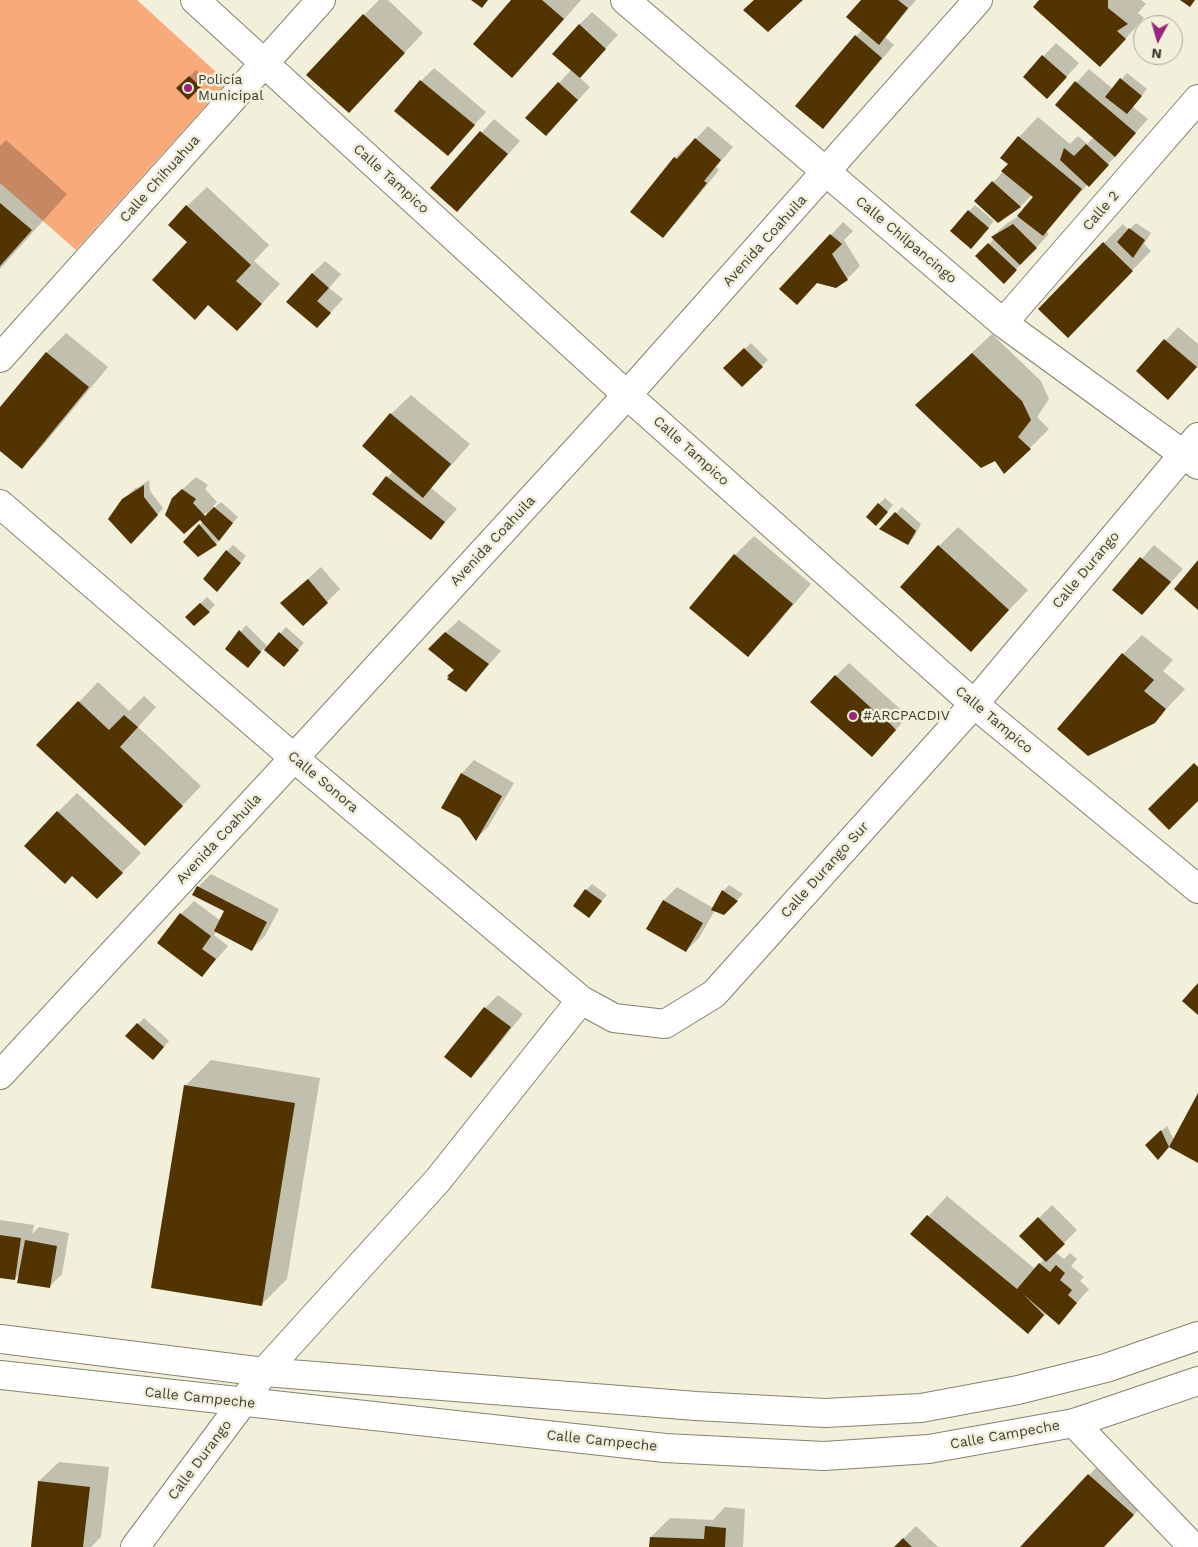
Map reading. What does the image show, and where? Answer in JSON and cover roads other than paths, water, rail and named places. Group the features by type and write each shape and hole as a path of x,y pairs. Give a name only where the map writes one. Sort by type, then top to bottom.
{"street":[{"name":"Calle Tampico","path":"195,0 627,395 974,704 1198,890"},
{"name":"Calle Chihuahua","path":"0,358 321,0"},
{"name":"Avenida Coahuila","path":"0,1075 627,395 978,0"},
{"name":"Calle Chilpancingo","path":"642,5 826,172 1003,324 1193,452"},
{"name":"Calle 2","path":"1003,324 1198,99"},
{"name":"Calle Durango","path":"974,704 1193,452"},
{"name":"Calle Sonora","path":"0,504 294,758 582,1000 614,1018 665,1024"},
{"name":"Calle Durango Sur","path":"665,1024 714,994 974,704"},
{"name":"Calle Durango","path":"135,1547 244,1402 264,1372 438,1180 582,1000"},
{"path":"0,1339 264,1372 696,1406 825,1413 921,1408 1018,1390 1106,1368 1198,1336"},
{"name":"Calle Campeche","path":"0,1375 665,1448 824,1456 929,1449 1074,1423 1198,1381"},
{"path":"1074,1423 1193,1547"}],"place":[{"name":"Policía Municipal","path":"188,88"},
{"name":"#ARCPACDIV","path":"853,716"}]}
